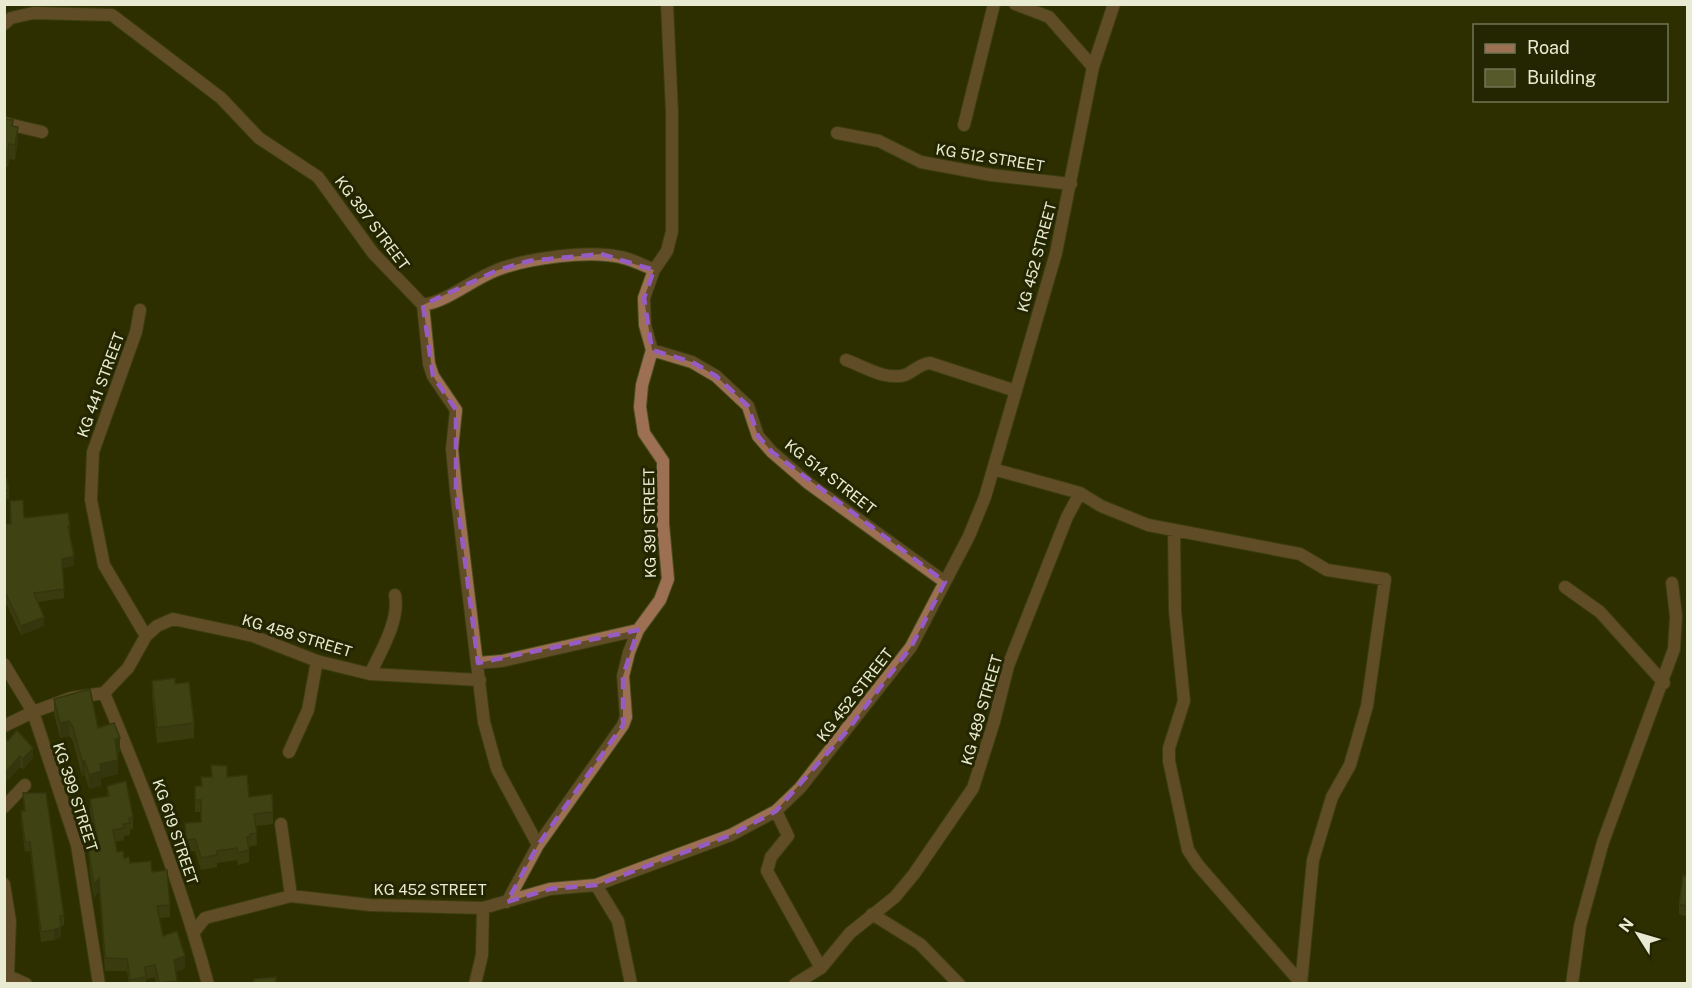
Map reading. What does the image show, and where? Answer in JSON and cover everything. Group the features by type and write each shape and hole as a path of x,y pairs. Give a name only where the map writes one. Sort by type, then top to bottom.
{"street":[{"name":"KG 391 STREET","path":"507,902 538,845 623,725 626,717 623,676 638,630 660,600 668,579 663,524 663,461 644,433 640,407 642,385 652,350 645,325 644,298 654,270 667,251 672,231 672,112 667,4"},
{"path":"964,125 994,4"},
{"path":"1016,4 1049,17 1093,67"},
{"name":"KG 452 STREET","path":"194,932 205,918 291,896 370,905 483,908 550,889 596,885 731,835 776,811 800,788 911,647 969,537 993,469 1056,253 1093,67 1114,4"},
{"name":"KG 397 STREET","path":"4,24 11,18 33,13 109,10 221,98 259,138 318,177 374,253 423,305"},
{"path":"4,123 42,132"},
{"name":"KG 512 STREET","path":"837,133 879,141 921,162 991,175 1071,184"},
{"path":"538,845 497,769 484,722 452,449 457,415 454,406 433,376 429,364 423,305 445,298 498,270 529,261 601,255 621,257 654,270"},
{"name":"KG 441 STREET","path":"140,310 136,332 93,452 91,500 104,565 146,636"},
{"name":"KG 514 STREET","path":"652,350 693,362 716,376 748,406 758,436 772,452 808,483 945,582"},
{"path":"846,360 896,377 907,374 921,364 930,363 1016,391"},
{"path":"993,469 1080,493 1101,506 1148,525 1300,554 1327,570 1385,579 1367,706 1350,765 1332,797 1313,860 1301,983"},
{"name":"KG 489 STREET","path":"795,984 821,968 850,933 895,897 914,874 973,788 994,722 1008,666 1067,517 1080,493"},
{"path":"1174,530 1175,611 1185,701 1169,748 1169,762 1188,850 1301,983"},
{"path":"1572,984 1580,926 1603,842 1664,683 1677,635 1672,583"},
{"path":"1565,586 1600,612 1664,683"},
{"path":"370,674 386,641 397,604 395,595"},
{"name":"KG 458 STREET","path":"146,636 157,626 173,620 253,636 317,661 370,674 480,680"},
{"path":"478,663 502,661 638,630"},
{"path":"4,726 71,698 104,693 128,668 146,636"},
{"path":"289,752 308,710 317,661"},
{"name":"KG 399 STREET","path":"4,664 33,712 77,844 99,984"},
{"name":"KG 619 STREET","path":"104,693 138,771 194,932 208,984"},
{"path":"4,807 25,785"},
{"path":"776,811 789,836 771,857 767,871 821,968"},
{"path":"281,824 291,896"},
{"path":"4,884 10,921 6,975 27,984"},
{"path":"596,885 618,921 631,984"},
{"path":"475,984 482,955 483,908"},
{"path":"872,914 930,953 959,984"}],"highlighted area":[{"path":"601,254 654,270 644,298 652,350 692,362 716,376 748,406 758,436 772,452 945,582 911,647 846,732 776,811 731,835 596,885 550,889 507,902 538,845 623,725 623,676 638,630 478,663 456,491 456,410 433,376 423,305 498,270 529,261"}],"building":[{"path":"4,119 13,120 12,126 18,127 15,145 9,144 8,152 4,152"},
{"path":"4,479 7,479 9,490 4,490"},
{"path":"23,500 24,518 68,513 74,556 62,559 64,589 34,593 44,617 21,626 4,590 4,524 11,524 10,501"},
{"path":"175,678 175,684 189,682 194,723 157,728 152,681"},
{"path":"90,689 98,728 114,723 120,738 115,739 118,760 100,764 101,771 89,775 85,761 82,761 73,727 69,721 60,723 54,699"},
{"path":"17,730 33,748 23,759 20,756 4,774 4,738 8,741"},
{"path":"211,765 227,766 227,777 247,775 249,797 272,794 273,812 254,814 257,833 247,837 249,850 238,853 237,848 217,851 217,855 201,858 195,839 186,840 185,823 201,822 201,800 195,800 195,786 202,786 201,777 212,777"},
{"path":"126,781 133,817 129,818 130,823 123,824 124,828 113,830 117,852 123,851 124,858 129,857 130,863 151,861 152,872 167,870 170,905 157,906 163,936 177,931 185,956 174,960 177,981 159,983 155,965 145,967 146,977 130,980 127,959 105,958 99,878 94,885 88,845 98,844 90,799 109,796 107,786"},
{"path":"23,793 46,793 64,916 60,916 61,927 54,930 41,932 30,842 25,842 21,811 25,811"},
{"path":"1683,875 1688,877 1688,907 1679,904"},
{"path":"276,977 276,984 254,984 254,979"}]}
